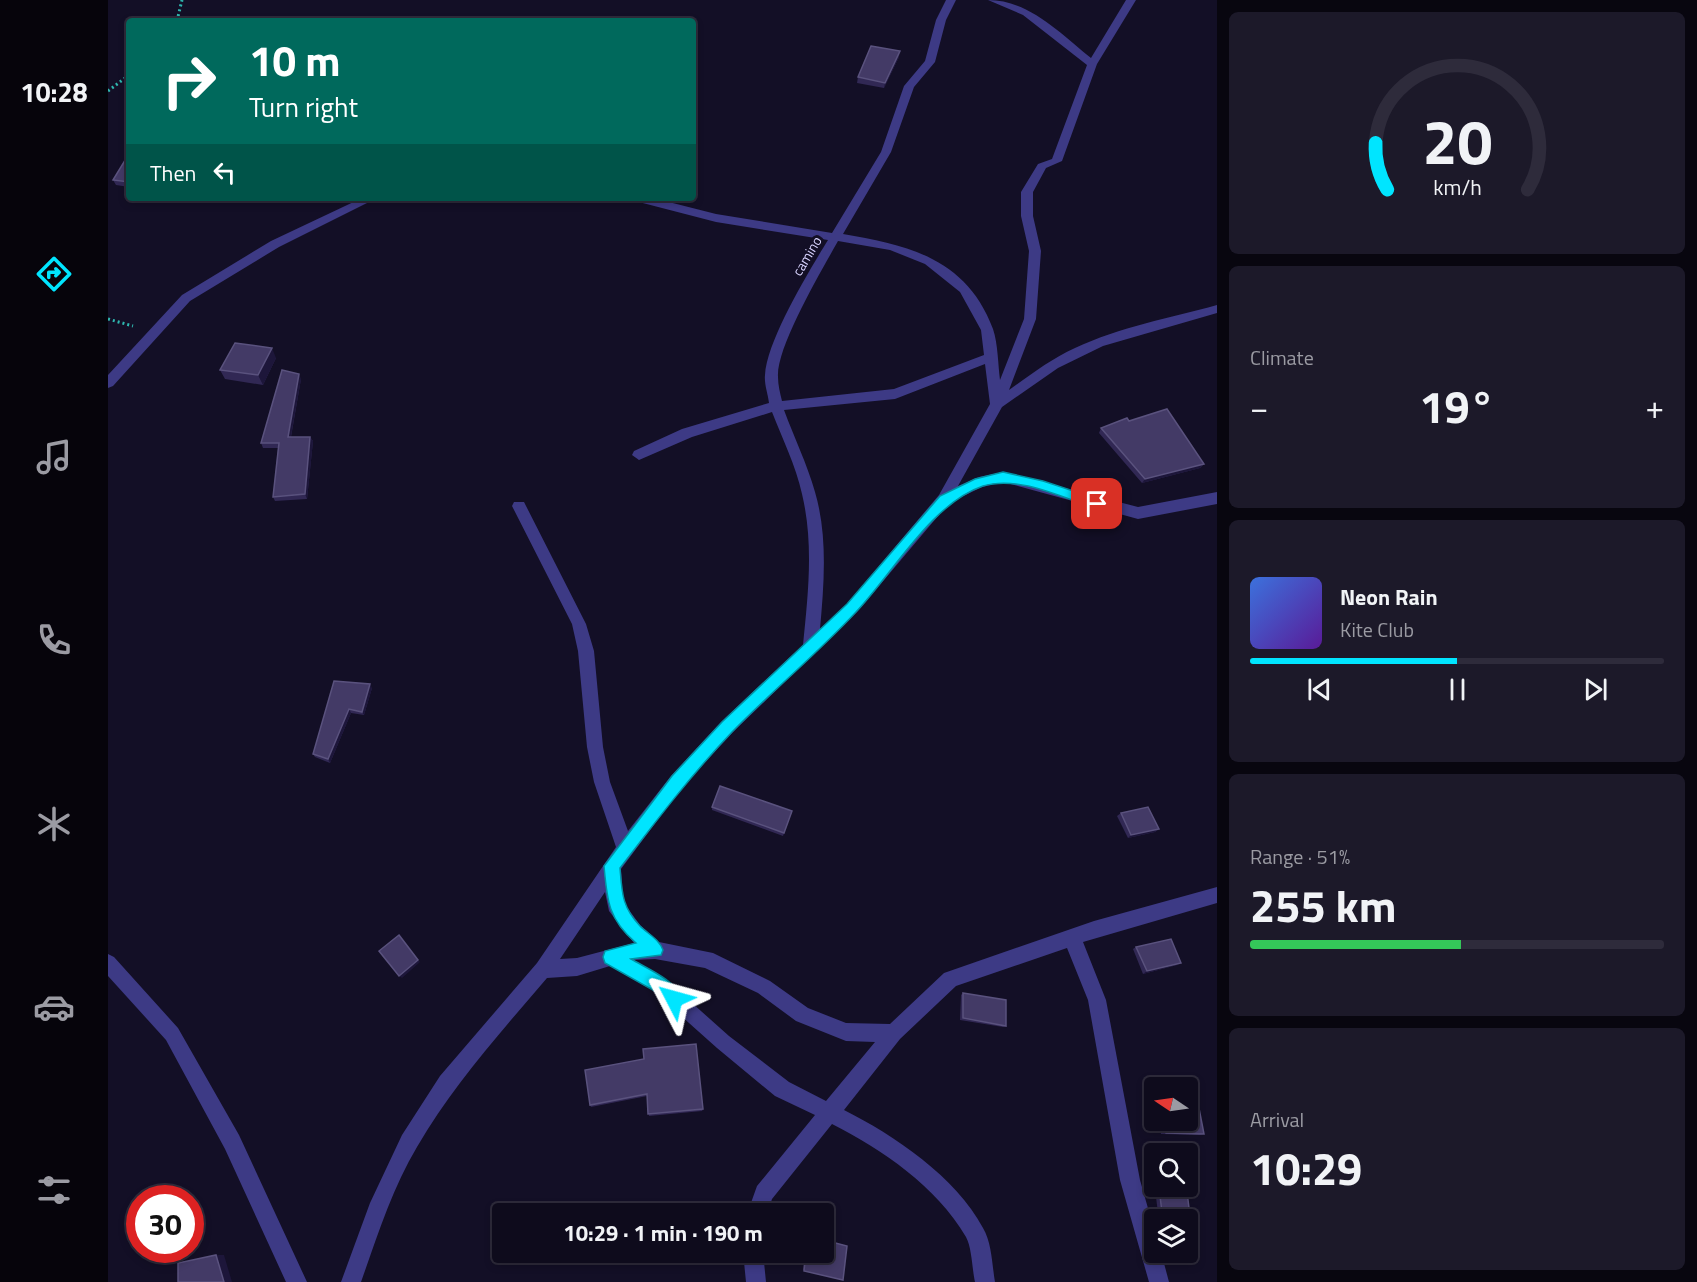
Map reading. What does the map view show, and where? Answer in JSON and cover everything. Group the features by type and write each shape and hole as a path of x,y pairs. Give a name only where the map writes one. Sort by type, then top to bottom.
{"street":[{"name":"camino","path":"810,651 817,584 816,544 809,493 777,406 771,376 776,351 813,274 886,152 909,86 930,62 941,20 951,0"},
{"path":"993,0 1026,13 1092,64"},
{"path":"351,1282 377,1210 409,1142 447,1083 543,969 625,848 677,781 728,727 810,651 891,566 944,500 997,404 1030,319 1035,251 1027,216 1027,192 1042,166 1057,161 1092,64 1131,0"},
{"path":"108,383 186,298 274,244 365,201"},
{"path":"651,201 716,218 781,227 835,239 892,246 929,261 965,289 987,330 997,404"},
{"path":"997,404 1062,359 1112,339 1184,321 1217,309"},
{"path":"639,455 687,433 777,406 894,394 989,358"},
{"path":"944,500 979,482 1003,477 1138,513 1217,498"},
{"path":"519,506 579,624 586,651 595,747 602,782 625,848"},
{"path":"612,866 615,904 634,931 655,950"},
{"path":"761,1203 764,1193 894,1033 950,979 1072,937 1217,896"},
{"path":"1072,937 1097,1000 1127,1169 1159,1282"},
{"path":"543,969 577,968 627,952 655,950 707,959 764,987 802,1015 846,1032 894,1033"},
{"path":"611,957 658,984 723,1042 782,1089 868,1132 936,1182 976,1234 985,1282"},
{"path":"108,963 172,1034 232,1142 297,1282"},
{"path":"754,1263 756,1282"}],"path":[{"path":"178,18 182,0"},
{"path":"108,91 126,77"}],"building":[{"path":"871,46 900,51 885,83 858,77"},
{"path":"126,159 126,182 113,180"},
{"path":"235,343 272,348 258,375 220,370"},
{"path":"282,370 299,374 288,437 310,437 305,494 273,497 279,443 261,443"},
{"path":"1167,409 1204,464 1145,479 1101,428 1127,418 1129,421"},
{"path":"334,681 370,684 362,712 349,709 328,759 313,754"},
{"path":"720,786 792,811 784,833 712,807"},
{"path":"1148,807 1159,829 1131,835 1121,813"},
{"path":"399,935 418,960 399,976 379,951"},
{"path":"1171,939 1181,963 1147,971 1136,947"},
{"path":"963,993 1006,1000 1006,1026 963,1018"},
{"path":"696,1044 703,1109 648,1114 647,1094 590,1105 585,1070 644,1059 643,1049"},
{"path":"1198,1103 1204,1134 1166,1133 1166,1131 1198,1131"},
{"path":"1160,1197 1188,1197 1189,1209 1162,1209"},
{"path":"834,1243 847,1246 843,1280 804,1271 805,1263 834,1263"},
{"path":"216,1255 224,1282 178,1282 178,1263 204,1263 204,1258"}],"route":[{"path":"674,999 658,984 611,957 627,952 655,950 634,931 615,904 612,866 677,781 728,727 810,651 852,608 891,566 944,500 979,482 1003,477 1043,486 1097,504"}]}
